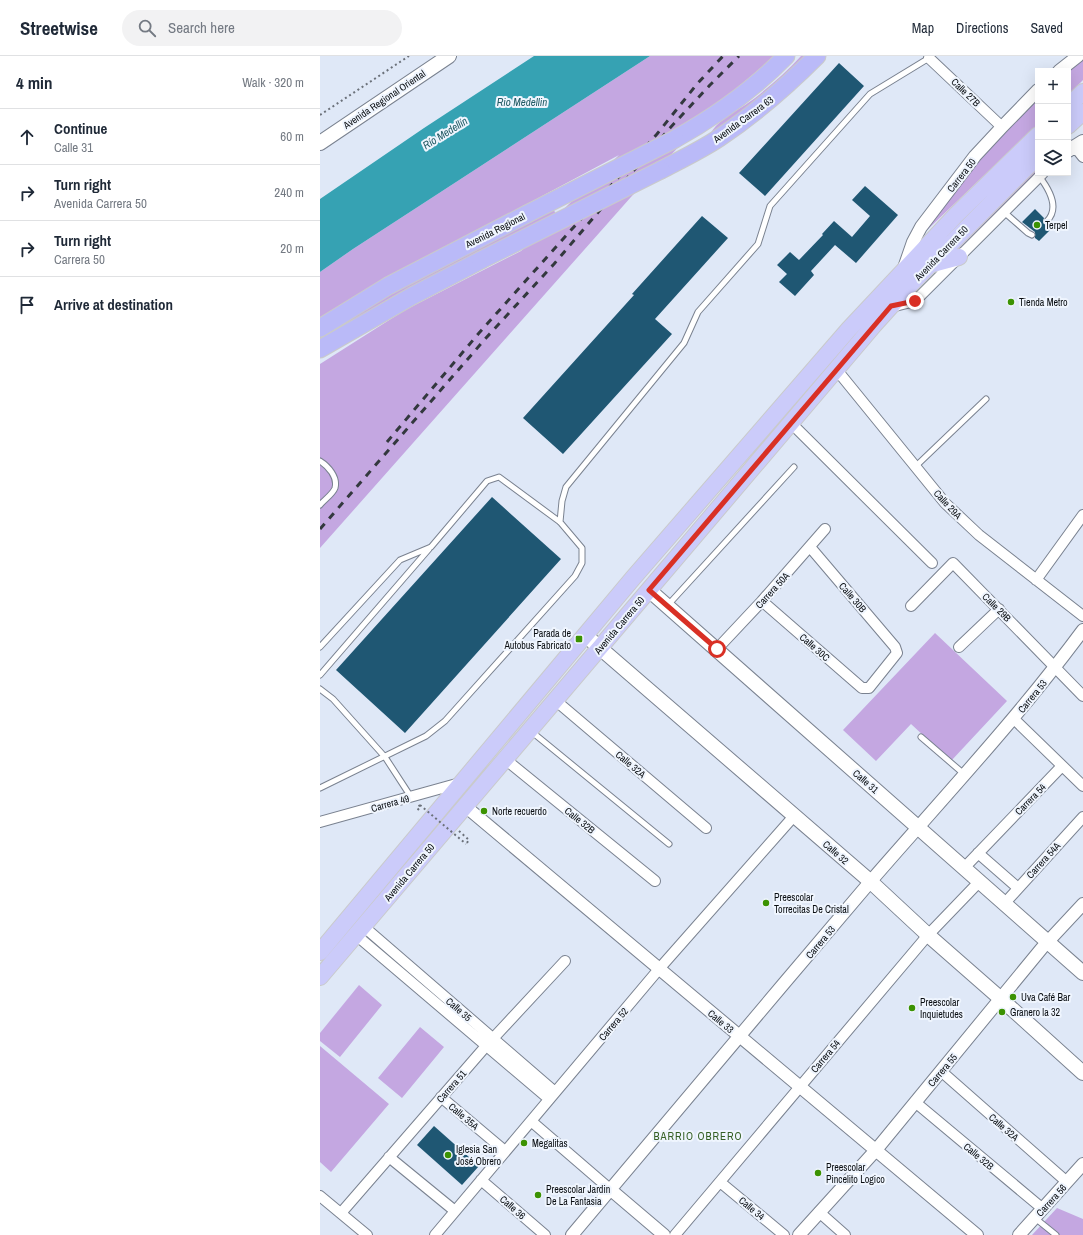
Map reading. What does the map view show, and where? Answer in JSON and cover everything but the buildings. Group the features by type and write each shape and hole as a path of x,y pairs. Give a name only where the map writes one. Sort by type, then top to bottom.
{"highway":[{"name":"Avenida Carrera 63","path":"675,139 728,107 786,56"},
{"name":"Avenida Carrera 63","path":"661,170 718,139 742,122 771,99 818,56"},
{"name":"Avenida Regional","path":"320,328 388,286 675,139"},
{"name":"Avenida Regional","path":"320,349 412,296 661,170"}],"main road":[{"name":"Avenida Regional Oriental","path":"320,143 449,56"},
{"path":"1070,104 1083,92"},
{"path":"1071,123 1083,112"},
{"name":"Avenida Carrera 50","path":"320,977 891,306 907,278 955,216 1035,139"},
{"name":"Avenida Carrera 50","path":"320,952 585,635 832,348 907,278 929,265 1035,159"},
{"path":"929,265 959,257"},
{"name":"Calle 31","path":"649,590 1047,943 1083,973"},
{"name":"Calle 32","path":"585,635 871,882 928,935 1083,1073"}],"street":[{"path":"1063,68 1078,56"},
{"name":"Calle 27B","path":"929,58 1002,127"},
{"name":"Carrera 50","path":"907,278 913,242 921,227 975,156 1035,93"},
{"path":"891,306 915,301 1040,176"},
{"name":"Calle 29A","path":"836,369 951,509 979,535 1083,616"},
{"path":"791,423 932,563"},
{"path":"1036,580 1083,516"},
{"name":"Carrera 50A","path":"717,649 762,601 825,529"},
{"name":"Calle 30B","path":"810,547 895,647 897,653 869,688"},
{"name":"Calle 29B","path":"911,606 953,563 1083,696"},
{"name":"Calle 30C","path":"762,601 862,688 869,688"},
{"path":"959,647 999,609"},
{"name":"Carrera 53","path":"572,1235 871,882 1014,718 1056,667 1083,630"},
{"name":"Calle 32A","path":"555,700 706,828"},
{"path":"1014,718 1083,786"},
{"name":"Calle 32B","path":"505,759 655,881"},
{"name":"Carrera 54","path":"964,868 1062,766"},
{"name":"Carrera 49","path":"320,822 460,783"},
{"name":"Calle 33","path":"465,806 977,1235"},
{"name":"Carrera 52","path":"435,1235 659,969 794,816"},
{"name":"Carrera 54A","path":"1004,904 1083,817"},
{"path":"978,853 1018,888"},
{"name":"Carrera 54","path":"676,1235 928,935 979,882"},
{"name":"Carrera 55","path":"799,1235 876,1150 915,1102 942,1072 1047,943 1083,904"},
{"name":"Calle 35","path":"359,930 423,978 489,1042"},
{"name":"Calle 35","path":"359,930 416,986 489,1042 552,1096"},
{"name":"Carrera 51","path":"341,1213 489,1042 565,961"},
{"name":"Calle 32A","path":"942,1072 1067,1182"},
{"name":"Calle 35A","path":"441,1097 505,1151"},
{"name":"Calle 32B","path":"915,1102 1039,1213"},
{"path":"531,1121 664,1235"},
{"path":"389,1157 455,1211"},
{"name":"Carrera 56","path":"1019,1235 1083,1164"},
{"name":"Calle 36","path":"481,1180 545,1235"},
{"name":"Calle 34","path":"720,1182 784,1235"},
{"path":"320,1196 367,1235"},
{"path":"820,1212 845,1235"}],"lane":[{"path":"560,522 562,501 566,487 684,343 698,312 758,244 770,206 870,94 929,58"},
{"path":"1041,176 1054,205 1054,211 1047,221"},
{"path":"1004,212 1028,233 1032,234"},
{"path":"916,466 986,398"},
{"path":"320,461 326,464 336,479 335,488 320,505"},
{"path":"667,606 794,468"},
{"path":"320,676 487,481 499,477 560,522 582,548 582,563 575,576 445,721 426,736 320,788"},
{"path":"320,647 400,560 431,547"},
{"path":"320,689 333,699 385,757 411,797"},
{"path":"530,731 669,844"},
{"path":"920,737 964,774"},
{"path":"416,986 423,978"},
{"path":"1039,1213 1056,1235"}],"path":[{"path":"320,115 409,56"},
{"path":"424,815 417,808 420,805 466,844 469,840 459,832"}],"shaded area":[{"path":"650,56 775,56 724,99 631,197 320,548 320,364 405,310 521,251 619,155 452,244 320,321 320,272"},
{"path":"801,56 812,56 782,84 710,135 718,124 761,93 785,73"},
{"path":"1083,60 1083,80 1071,92 1071,70"},
{"path":"1035,102 1035,127 925,232 981,156"},
{"path":"1035,170 1035,175 955,254 953,252"},
{"path":"554,210 556,215 320,343 320,337 391,293"},
{"path":"935,633 1007,701 951,761 911,724 876,761 843,730"},
{"path":"359,985 382,1005 340,1057 320,1041 320,1033"},
{"path":"420,1027 444,1047 402,1098 378,1078"},
{"path":"320,1046 389,1104 331,1172 320,1162"},
{"path":"1057,1208 1083,1219 1083,1235 1032,1235"}],"water":[{"name":"Rio Medellin","path":"534,56 650,56 320,272 320,199 424,128"}],"railway":[{"path":"387,442 479,333 657,134 697,84 723,56"},
{"path":"320,529 486,338 554,264 669,129 739,56"}],"place":[{"name":"Terpel","path":"1037,225"},
{"name":"Tienda Metro","path":"1011,302"},
{"name":"Parada de Autobus Fabricato","path":"579,639"},
{"name":"Norte recuerdo","path":"484,811"},
{"name":"Preescolar Torrecitas De Cristal","path":"766,903"},
{"name":"Uva Café Bar","path":"1013,997"},
{"name":"Preescolar Inquietudes","path":"912,1008"},
{"name":"Granero la 32","path":"1002,1012"},
{"name":"Megalitas","path":"524,1143"},
{"name":"Iglesia San José Obrero","path":"448,1155"},
{"name":"Preescolar Pincelito Logico","path":"818,1173"},
{"name":"Preescolar Jardin De La Fantasia","path":"538,1195"}],"district":[{"name":"BARRIO OBRERO","path":"698,1136"}],"route":[{"path":"717,649 649,590 891,306 915,301"}],"water label":[{"name":"Río Medellín","path":"445,133"}]}
